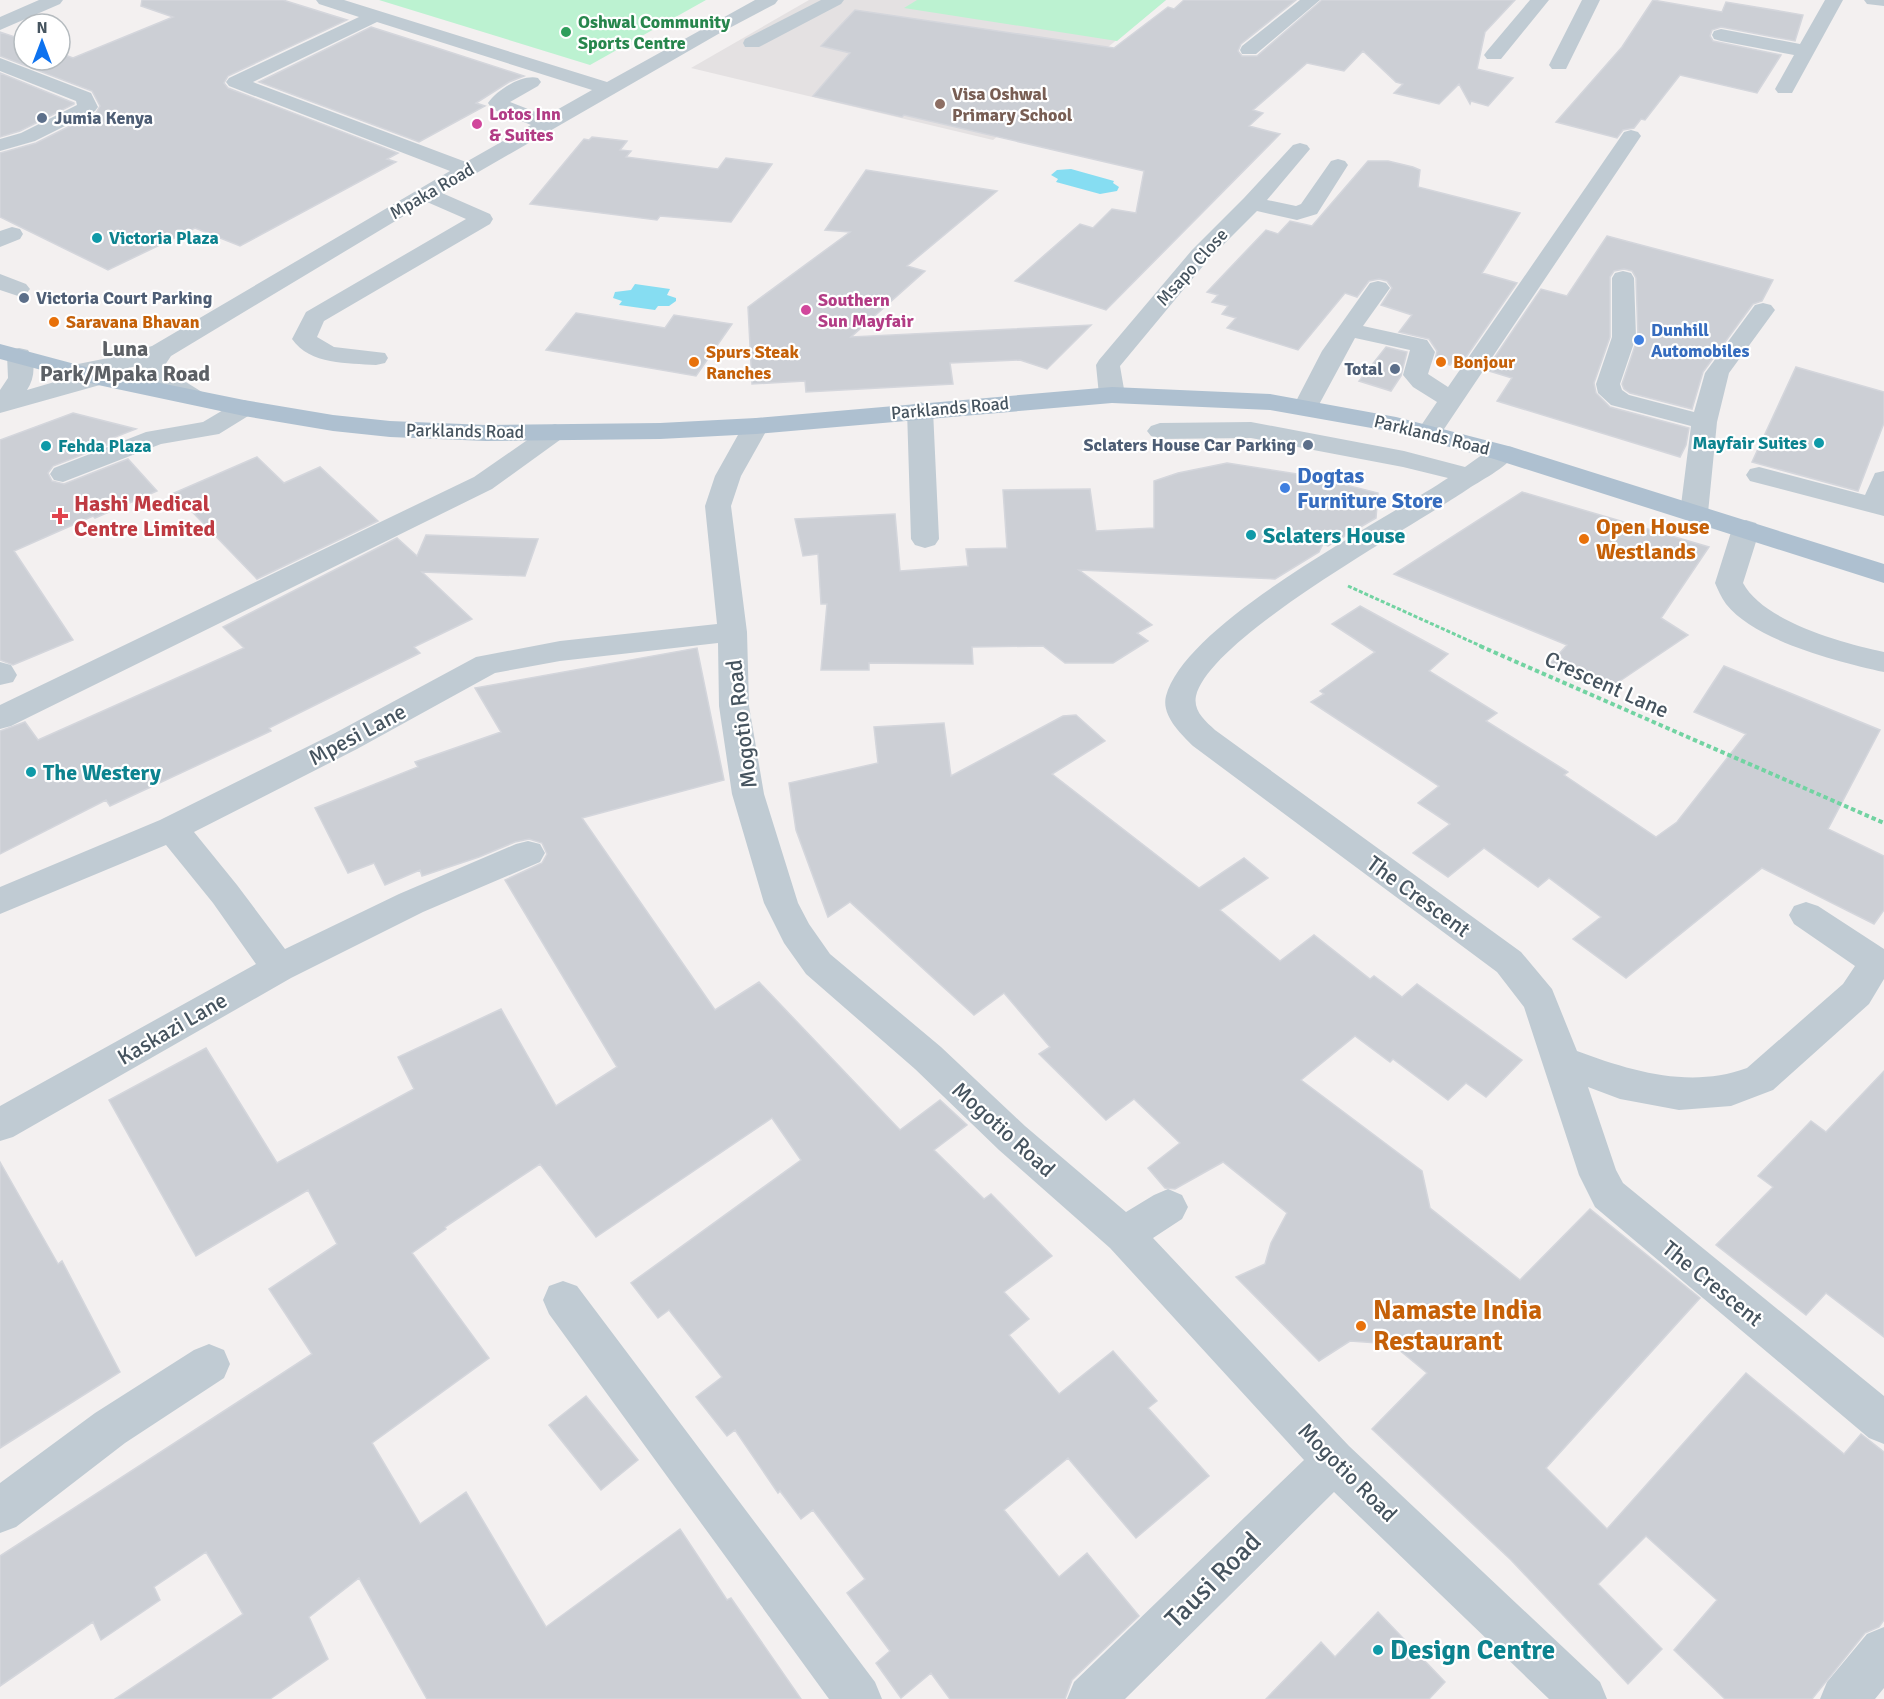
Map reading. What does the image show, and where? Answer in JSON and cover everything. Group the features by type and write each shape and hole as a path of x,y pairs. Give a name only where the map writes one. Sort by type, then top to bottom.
{"main road":[{"name":"Parklands Road","path":"10,353 98,378 244,408 333,423 390,429 486,433 660,432 756,426 1112,395 1270,402 1306,407 1429,433 1503,453 1884,574"}],"street":[{"path":"0,24 54,0"},
{"path":"325,0 609,89"},
{"name":"Mpaka Road","path":"72,372 127,362 161,351 468,170 544,114 609,89 713,29 769,0"},
{"path":"752,43 835,0"},
{"path":"1249,50 1311,0"},
{"path":"1494,56 1540,0"},
{"path":"1558,65 1592,0"},
{"path":"1785,89 1834,0"},
{"path":"1873,0 1884,2"},
{"path":"375,16 236,82 468,170"},
{"path":"713,29 752,43 771,53"},
{"path":"1721,35 1805,51"},
{"path":"0,64 78,94 84,97 88,107 28,137 0,145"},
{"path":"531,82 498,103 524,114 544,114"},
{"path":"1429,433 1631,136"},
{"name":"Msapo Close","path":"1112,395 1108,365 1200,255 1252,203 1300,149"},
{"path":"1252,203 1297,213 1309,209 1338,165"},
{"path":"376,358 328,354 304,339 314,317 482,219 425,194"},
{"path":"1623,278 1624,337 1608,384 1610,393 1620,400 1704,422"},
{"path":"1306,407 1334,351 1378,288"},
{"path":"1694,513 1704,422 1717,372 1763,310"},
{"path":"1349,330 1418,345 1423,352 1415,375 1451,400"},
{"path":"161,351 153,365 158,375 193,397"},
{"path":"0,404 18,388 23,377 10,353"},
{"path":"0,404 98,378"},
{"path":"63,474 155,437 210,429 244,408"},
{"path":"920,410 925,539"},
{"name":"Mogotio Road","path":"756,426 728,476 718,506 732,632 734,706 748,794 781,903 796,933 818,964 928,1058 1012,1138 1124,1236 1334,1461 1583,1699"},
{"path":"1160,431 1251,430 1404,459 1470,476"},
{"path":"0,718 483,483 555,432"},
{"name":"The Crescent","path":"1503,453 1318,572 1245,622 1208,654 1186,681 1181,696 1182,711 1187,722 1204,738 1509,962 1539,999 1550,1025 1598,1175 1609,1195 1884,1423"},
{"path":"1759,475 1879,507 1884,479"},
{"path":"1746,529 1729,583 1738,599 1778,627 1851,656 1884,662"},
{"name":"Mpesi Lane","path":"0,901 172,829 346,741 487,664 560,651 732,632"},
{"path":"172,829 225,894 279,968"},
{"name":"Kaskazi Lane","path":"0,1125 279,968 411,903 528,853"},
{"path":"1561,1061 1620,1083 1679,1094 1731,1090 1760,1078 1856,994 1876,962 1806,915"},
{"path":"1124,1236 1167,1207"},
{"path":"563,1300 858,1699"},
{"path":"0,1510 110,1428 209,1364"},
{"name":"Tausi Road","path":"1091,1699 1334,1461"},
{"path":"1844,1699 1884,1651"}],"path":[{"name":"Crescent Lane","path":"1318,572 1884,823"}],"shaded area":[{"name":"Visa Oshwal Primary School","path":"809,0 1166,0 993,140 691,68"}],"green space":[{"name":"Oshwal Community Sports Centre","path":"379,0 706,0 590,65"},
{"path":"917,0 1166,0 1117,41 904,8"}],"water":[{"path":"1071,169 1114,181 1113,183 1119,187 1117,191 1100,194 1056,182 1058,179 1051,175 1057,170"},
{"path":"635,284 670,289 667,295 676,298 676,301 669,306 658,306 655,310 619,305 622,301 613,298 615,292 631,290"}],"building":[{"path":"142,0 283,0 347,20 228,76 224,83 228,88 398,153 387,159 396,162 240,246 195,228 108,270 0,217 0,153 36,143 96,113 100,106 92,91 42,72 72,72 72,58 173,17 141,6"},
{"path":"1184,0 1296,0 1241,44 1238,51 1242,56 1257,56 1322,0 1515,0 1485,32 1477,69 1513,78 1488,106 1471,101 1470,104 1459,84 1439,104 1394,93 1403,84 1396,82 1363,51 1344,71 1307,63 1253,110 1263,113 1249,126 1280,134 1106,310 1015,281 1080,224 1093,228 1112,209 1136,213 1144,171 813,96 850,53 821,46 855,10 1114,48 1168,7 1174,9"},
{"path":"1653,0 1722,12 1726,2 1803,15 1795,41 1721,27 1712,30 1710,36 1713,41 1781,55 1757,93 1680,75 1645,120 1641,119 1634,128 1623,130 1617,138 1556,122 1622,47"},
{"path":"371,27 524,76 509,82 476,103 485,106 419,142 259,82"},
{"path":"0,32 12,36 12,61 0,56"},
{"path":"0,73 74,104 20,131 0,137"},
{"path":"592,137 627,141 620,150 631,151 626,157 718,169 726,158 772,164 731,222 660,216 657,220 530,204 584,139 589,140"},
{"path":"1368,161 1388,161 1413,167 1420,170 1418,187 1520,213 1482,273 1517,283 1462,363 1454,360 1450,365 1435,360 1437,351 1429,339 1399,332 1412,315 1381,305 1392,288 1387,281 1379,279 1369,281 1357,297 1345,293 1298,350 1227,328 1236,318 1222,314 1228,306 1212,302 1218,295 1207,292 1266,230 1278,234 1290,221 1312,226"},
{"path":"866,170 997,191 907,266 925,271 851,337 1091,325 1047,369 1020,360 950,363 953,384 806,392 805,381 752,384 748,307 850,232 825,230"},
{"name":"Dunhill Automobiles","path":"1607,236 1773,280 1762,301 1753,304 1703,372 1692,409 1630,393 1624,389 1622,384 1638,337 1636,278 1632,271 1624,269 1614,271 1610,277 1610,337 1594,383 1596,393 1610,407 1689,428 1686,445 1680,457 1497,401 1512,378 1486,370 1541,289 1567,296"},
{"path":"576,313 665,328 674,315 732,324 696,376 546,350"},
{"path":"1386,347 1407,352 1401,376 1391,391 1359,381"},
{"name":"Mayfair Suites","path":"1796,367 1884,392 1884,423 1858,491 1752,462"},
{"path":"73,413 136,429 110,439 113,443 53,466 48,473 52,481 64,484 128,459 157,491 14,551 73,640 13,665 0,660 0,440"},
{"path":"257,457 284,483 320,467 378,521 257,579 174,493"},
{"path":"1227,463 1310,476 1378,493 1376,518 1328,546 1323,544 1319,552 1275,579 1079,570 1152,625 1137,633 1148,641 1113,663 1065,663 1043,646 972,647 973,664 869,663 869,670 821,670 827,604 821,604 818,554 803,556 795,519 895,514 900,571 968,566 966,549 1007,548 1003,490 1090,489 1096,531 1154,528 1154,481 1178,473"},
{"path":"1522,492 1709,547 1661,618 1688,635 1608,689 1548,666 1567,645 1394,574"},
{"path":"426,535 538,539 525,576 422,572 472,619 414,647 420,653 269,728 271,731 110,806 106,800 0,854 0,731 25,722 38,740 244,648 223,627 397,538 417,556"},
{"path":"1360,606 1448,654 1429,671 1497,713 1486,721 1568,772 1564,775 1656,837 1677,822 1746,734 1694,712 1724,666 1880,730 1828,829 1884,856 1884,910 1874,924 1762,868 1626,978 1573,939 1601,917 1549,878 1538,887 1484,848 1448,877 1413,853 1450,824 1418,803 1439,786 1311,702 1324,694 1320,691 1375,652 1332,624"},
{"path":"697,648 724,780 582,818 715,1010 759,982 900,1130 940,1100 967,1125 934,1150 984,1199 991,1194 1052,1256 1004,1292 1029,1319 1009,1335 1059,1394 1113,1351 1157,1401 1148,1408 1209,1476 1136,1538 1068,1458 1004,1510 1059,1577 1087,1553 1139,1616 1072,1680 1065,1699 950,1699 931,1673 901,1698 876,1663 890,1651 847,1593 865,1579 813,1510 801,1519 780,1491 778,1493 735,1430 727,1436 696,1397 722,1377 669,1310 658,1318 631,1283 801,1160 772,1118 596,1237 540,1164 445,1227 446,1229 412,1253 489,1358 372,1443 420,1524 466,1492 546,1627 680,1529 727,1600 731,1598 801,1699 427,1699 359,1578 309,1617 328,1659 270,1699 115,1699 243,1614 206,1552 154,1587 160,1600 101,1640 93,1622 0,1686 0,1556 312,1354 269,1289 337,1244 308,1190 196,1256 109,1100 206,1048 277,1163 414,1089 398,1057 501,1009 556,1106 617,1067 505,880 542,863 547,854 542,843 529,839 515,842 422,876 420,870 385,885 374,863 348,873 315,808 418,767 415,762 501,732 475,688"},
{"path":"1076,715 1105,741 1052,774 1199,888 1244,858 1268,878 1220,910 1280,961 1314,935 1370,979 1374,976 1402,997 1417,984 1522,1060 1486,1097 1466,1083 1448,1100 1393,1059 1390,1062 1355,1036 1301,1080 1422,1171 1430,1208 1520,1280 1590,1209 1700,1298 1546,1468 1607,1529 1746,1373 1844,1454 1861,1434 1884,1452 1884,1620 1879,1627 1865,1633 1812,1699 1725,1699 1674,1650 1717,1600 1646,1536 1598,1584 1662,1649 1628,1684 1511,1560 1372,1429 1427,1373 1392,1344 1350,1341 1319,1361 1236,1277 1265,1264 1271,1243 1287,1213 1223,1162 1175,1189 1165,1188 1148,1168 1180,1143 1134,1099 1106,1120 1039,1054 1050,1047 1004,993 974,1015 850,902 828,917 796,830 789,783 878,763 874,727 944,723 951,776 1063,716"},
{"path":"1884,1071 1884,1337 1826,1293 1806,1315 1716,1245 1773,1187 1758,1176 1811,1121 1826,1132"},
{"path":"0,1162 58,1264 62,1261 120,1372 0,1448"},
{"path":"586,1396 638,1460 601,1490 549,1425"},
{"name":"Design Centre","path":"1378,1612 1445,1682 1429,1699 1266,1699 1321,1642 1335,1657"}],"place":[{"name":"Oshwal Community Sports Centre","path":"566,32"},
{"name":"Visa Oshwal Primary School","path":"940,104"},
{"name":"Jumia Kenya","path":"42,118"},
{"name":"Lotos Inn & Suites","path":"477,124"},
{"name":"Victoria Plaza","path":"97,238"},
{"name":"Victoria Court Parking","path":"24,298"},
{"name":"Southern Sun Mayfair","path":"806,310"},
{"name":"Saravana Bhavan","path":"54,322"},
{"name":"Dunhill Automobiles","path":"1639,340"},
{"name":"Spurs Steak Ranches","path":"694,362"},
{"name":"Bonjour","path":"1441,362"},
{"name":"Total","path":"1395,369"},
{"name":"Mayfair Suites","path":"1819,443"},
{"name":"Sclaters House Car Parking","path":"1308,445"},
{"name":"Fehda Plaza","path":"46,446"},
{"name":"Dogtas Furniture Store","path":"1285,488"},
{"name":"Hashi Medical Centre Limited","path":"60,516"},
{"name":"Sclaters House","path":"1251,535"},
{"name":"Open House Westlands","path":"1584,539"},
{"name":"The Westery","path":"31,772"},
{"name":"Namaste India Restaurant","path":"1361,1326"},
{"name":"Design Centre","path":"1378,1650"}],"district":[{"name":"Luna Park/Mpaka Road","path":"125,360"}]}
